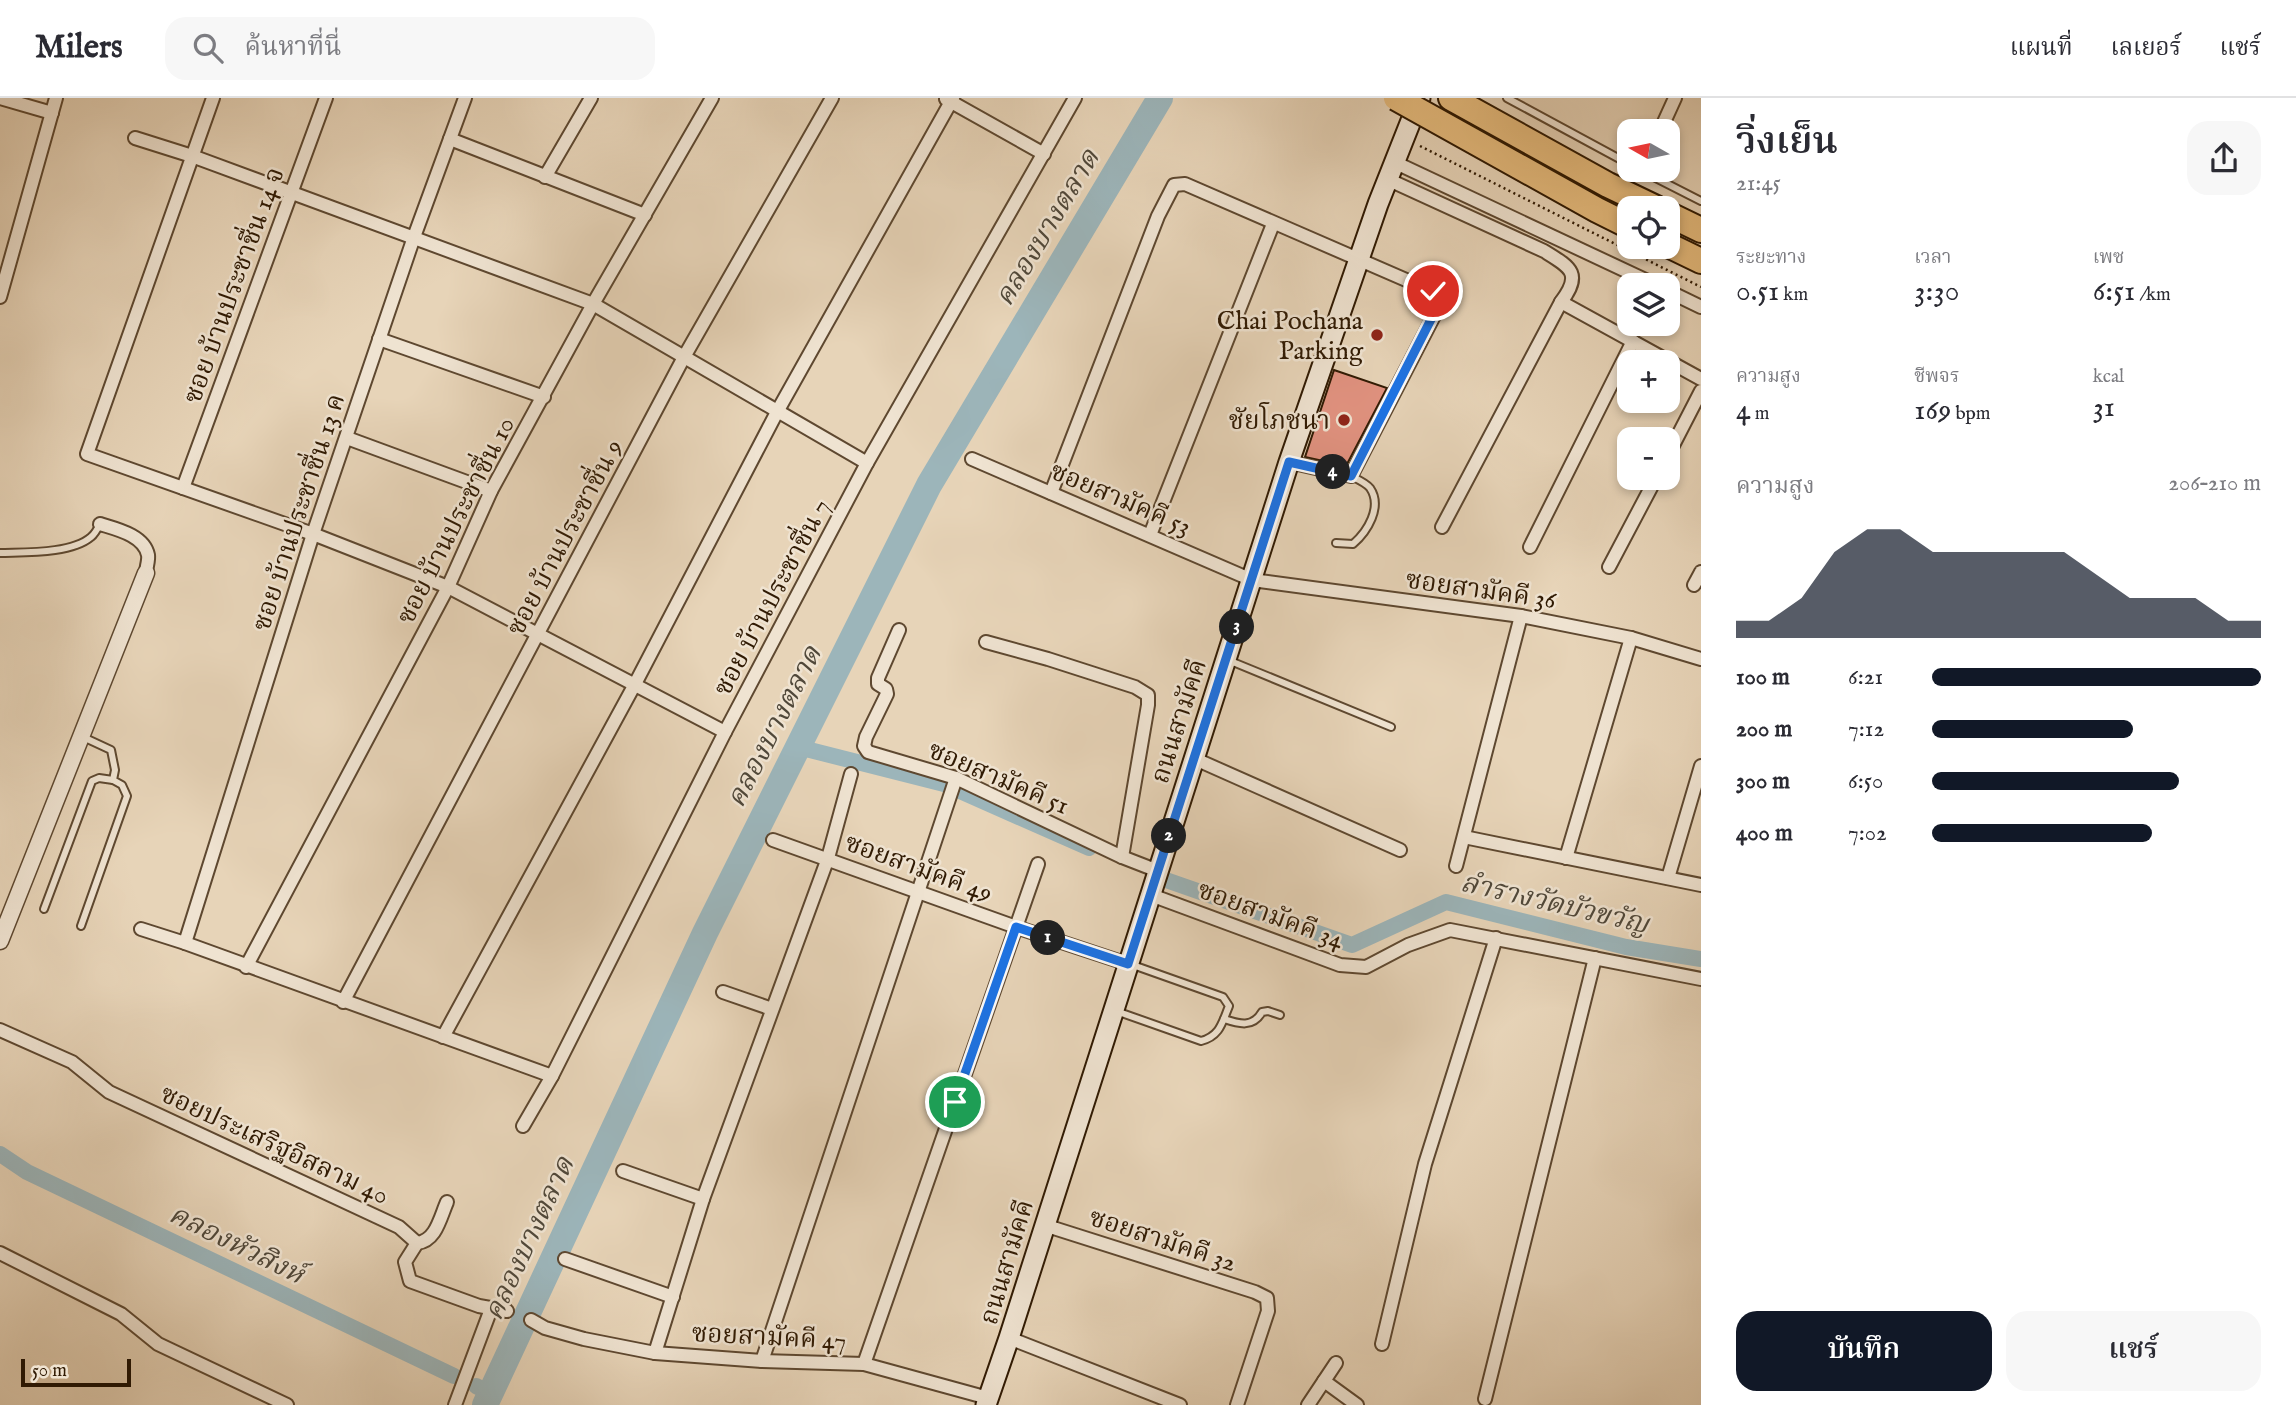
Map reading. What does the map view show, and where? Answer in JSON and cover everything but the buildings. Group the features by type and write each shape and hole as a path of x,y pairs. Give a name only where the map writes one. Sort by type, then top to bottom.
{"highway":[{"path":"1396,98 1617,220"},
{"path":"1451,98 1631,196"},
{"path":"1680,220 1701,230"},
{"path":"1680,251 1701,261"}],"main road":[{"name":"ถนนสามัคคี","path":"987,1401 1010,1338 1289,462 1391,170 1420,98"}],"street":[{"path":"0,98 52,113"},
{"path":"0,297 56,98"},
{"path":"213,98 87,454 313,534 448,587 725,732"},
{"name":"ซอย บ้านประชาชื่น 14 จ","path":"183,488 326,98"},
{"name":"ซอย บ้านประชาชื่น 13 ค","path":"185,943 313,534 414,237 465,98"},
{"path":"545,177 592,98"},
{"name":"ซอย บ้านประชาชื่น 10","path":"246,967 448,587 491,491 593,304 712,98"},
{"name":"ซอย บ้านประชาชื่น 9","path":"343,1002 684,358 832,98"},
{"name":"ซอย บ้านประชาชื่น 7","path":"523,1126 552,1076 725,732 867,463 1075,98"},
{"path":"443,1037 635,684 777,412 949,99 1044,154"},
{"path":"1663,119 1669,100"},
{"path":"135,138 192,156 593,304 867,463"},
{"path":"450,139 645,215"},
{"path":"1391,170 1628,273"},
{"path":"1391,170 1544,251 1567,265 1572,274 1572,287 1561,302 1442,527"},
{"path":"1051,493 1158,216 1174,185 1185,184 1443,296"},
{"path":"1150,535 1273,224"},
{"path":"1289,462 1351,476 1451,283"},
{"path":"1680,297 1701,307"},
{"path":"1561,302 1701,379"},
{"path":"379,339 544,397"},
{"path":"1530,547 1633,341"},
{"path":"1680,431 1701,391"},
{"path":"347,438 491,491"},
{"name":"ซอยสามัคคี 53","path":"972,459 1252,580"},
{"path":"1609,567 1650,490"},
{"path":"0,942 4,918 146,573 148,556 143,545 131,535 100,524"},
{"path":"1694,585 1701,572"},
{"name":"ซอยสามัคคี 36","path":"1252,580 1521,616 1631,638 1701,659"},
{"path":"1456,866 1521,616"},
{"name":"ซอยสามัคคี 51","path":"899,630 878,678 878,684 886,689 887,694 866,737 865,748 868,752 955,779 1122,857 1158,871"},
{"path":"1566,858 1631,638"},
{"path":"986,642 1135,687 1148,695 1122,857"},
{"path":"1193,758 1400,849"},
{"path":"1668,878 1701,766"},
{"path":"655,1353 704,1199 828,858 851,774"},
{"path":"762,1361 955,779"},
{"path":"1464,837 1701,885"},
{"name":"ซอยสามัคคี 49","path":"773,840 1128,964"},
{"path":"864,1364 1038,864"},
{"name":"ซอยสามัคคี 34","path":"1150,895 1339,965 1366,968 1408,945 1450,930 1701,979"},
{"path":"141,929 552,1076"},
{"path":"1382,1344 1425,1164 1496,938"},
{"path":"1485,1399 1595,958"},
{"path":"723,992 772,1009"},
{"name":"ซอยประเสริฐอิสลาม 40","path":"0,1030 72,1062 109,1092 399,1227 416,1242"},
{"path":"623,1171 704,1199"},
{"path":"447,1202 432,1236 424,1242 416,1242 405,1262 410,1281 491,1309 507,1311"},
{"name":"ซอยสามัคคี 32","path":"1044,1225 1267,1298 1268,1311 1237,1405"},
{"path":"0,1253 121,1314 158,1344 287,1405"},
{"path":"565,1259 673,1297"},
{"path":"455,1405 491,1309"},
{"name":"ซอยสามัคคี 47","path":"531,1320 545,1328 609,1345 655,1353 762,1361 864,1364 987,1401"},
{"path":"1010,1338 1181,1405"},
{"path":"1308,1405 1336,1363"},
{"path":"1324,1381 1357,1405"}],"lane":[{"path":"1507,98 1617,158"},
{"path":"1665,182 1701,201"},
{"path":"1336,543 1353,544 1368,527 1374,512 1373,495 1369,486 1351,476"},
{"path":"0,553 39,552 74,546 92,537 100,524"},
{"path":"1226,659 1391,727"},
{"path":"81,736 111,750 115,770 113,780"},
{"path":"44,909 92,781 99,778 113,780 122,785 127,796 81,926"},
{"path":"1114,1010 1201,1041 1212,1038 1219,1031 1229,1006 1223,997 1128,964"},
{"path":"1224,1018 1248,1024 1258,1019 1262,1012 1280,1015"}],"path":[{"path":"1403,137 1701,287"}],"waterway":[{"name":"คลองบางตลาด","path":"485,1405 705,933 929,485 1160,98"},
{"name":"ลำรางวัดบัวขวัญ","path":"798,747 944,784 1089,848"},
{"name":"ลำรางวัดบัวขวัญ","path":"1166,880 1352,945 1446,902 1626,947 1701,959"},
{"name":"คลองหัวสิงห์","path":"0,1154 27,1172 454,1376"},
{"name":"คลองหัวสิงห์","path":"476,1386 490,1393"}],"place":[{"name":"Chai Pochana Parking","path":"1377,335"},
{"name":"ชัยโภชนา","path":"1344,420"}],"route":[{"path":"955,1102 1016,927 1128,964 1289,462 1351,476 1443,296 1433,291"}]}
